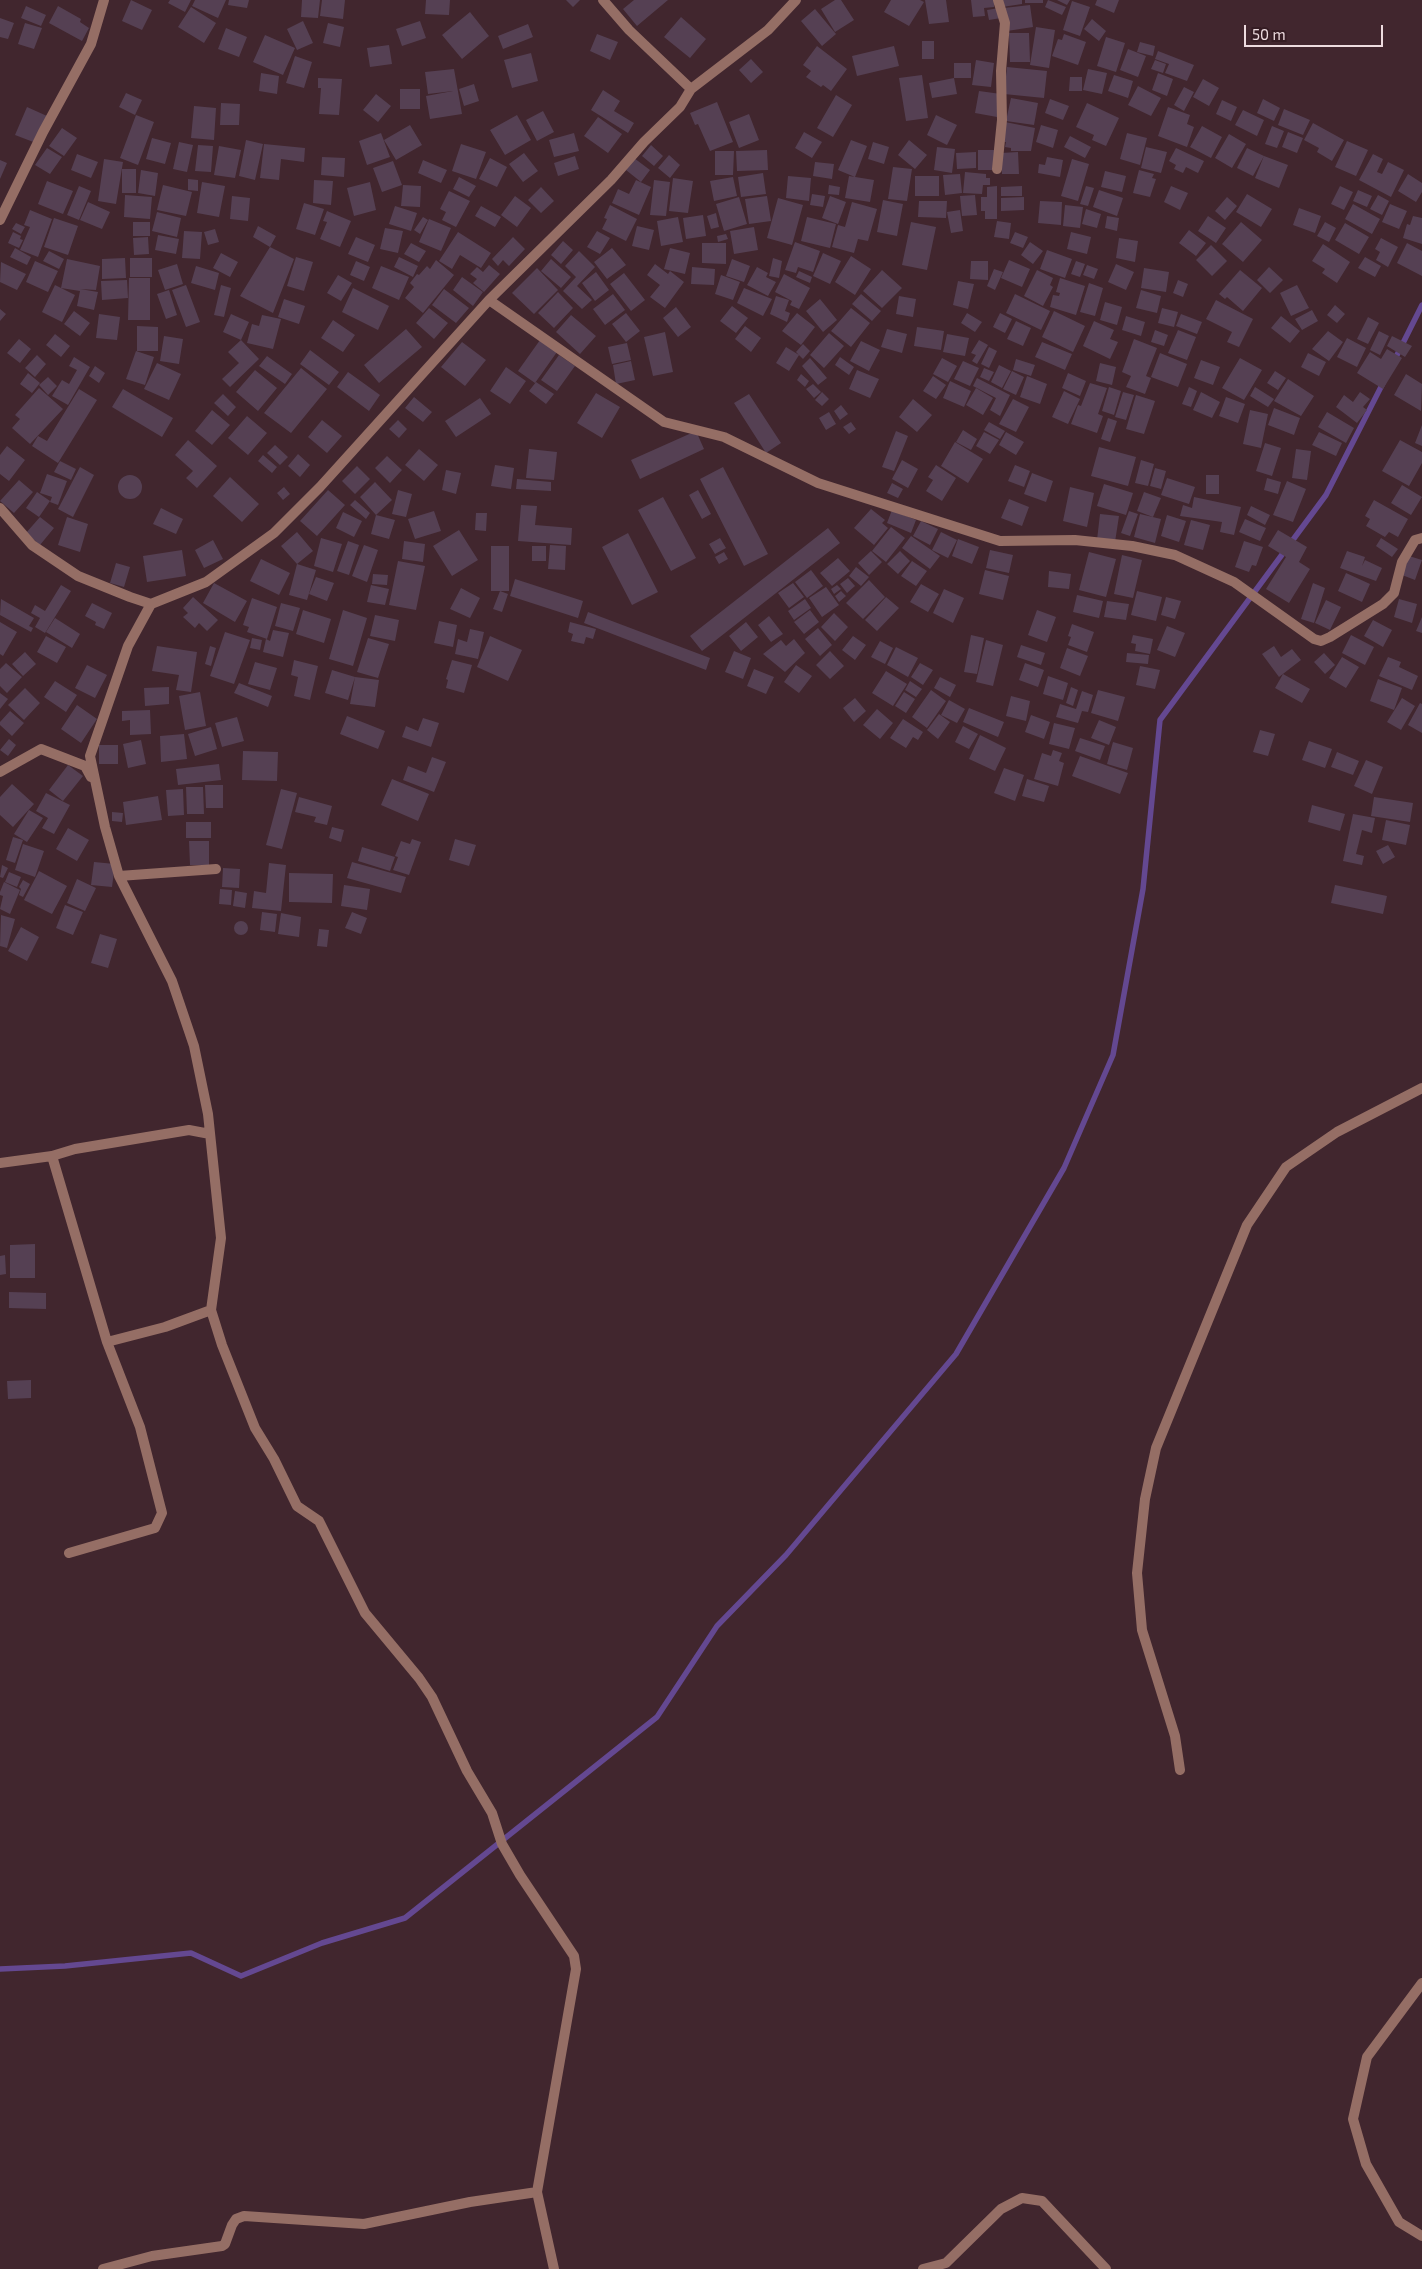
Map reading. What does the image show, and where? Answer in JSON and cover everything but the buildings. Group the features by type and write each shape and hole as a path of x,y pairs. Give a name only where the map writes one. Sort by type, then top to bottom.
{"street":[{"path":"0,220 43,132 90,44 104,0"},
{"path":"603,0 628,30 691,89"},
{"path":"554,2269 537,2192 575,1979 574,1956 520,1875 502,1844 492,1813 467,1771 432,1698 419,1678 365,1614 319,1521 297,1506 274,1459 255,1428 222,1345 211,1310 221,1238 208,1114 194,1046 172,981 118,876 94,783 90,756 128,646 151,604 206,582 274,533 320,487 489,300 611,180 644,142 680,107 691,89 768,30 796,0"},
{"path":"997,169 1002,120 1001,71 1005,23 998,0"},
{"path":"489,300 664,422 724,436 818,483 1000,541 1075,540 1132,546 1175,555 1234,582 1314,640 1321,641 1330,637 1383,604 1394,592 1402,562 1415,540 1422,538"},
{"path":"0,508 32,545 78,576 151,604"},
{"path":"0,772 41,749 85,766 94,783"},
{"path":"118,876 216,869"},
{"path":"1180,1770 1174,1736 1142,1630 1137,1573 1145,1499 1156,1448 1247,1225 1286,1167 1337,1132 1422,1088"},
{"path":"0,1163 52,1156 75,1148 188,1130 210,1134"},
{"path":"52,1156 107,1342 140,1427 162,1513 156,1528 68,1553"},
{"path":"107,1342 165,1327 211,1310"},
{"path":"1422,1983 1367,2057 1353,2119 1366,2164 1399,2222 1422,2236"},
{"path":"103,2269 152,2256 222,2246 225,2244 236,2218 244,2216 364,2224 470,2202 537,2192"},
{"path":"923,2269 946,2263 1001,2209 1022,2198 1042,2201 1106,2269"}],"waterway":[{"path":"1394,361 1422,305"},
{"path":"0,1969 65,1966 191,1953 241,1976 322,1943 405,1918 657,1717 717,1626 786,1555 956,1354 1064,1168 1113,1055 1143,889 1160,720 1326,495 1383,383"}]}
